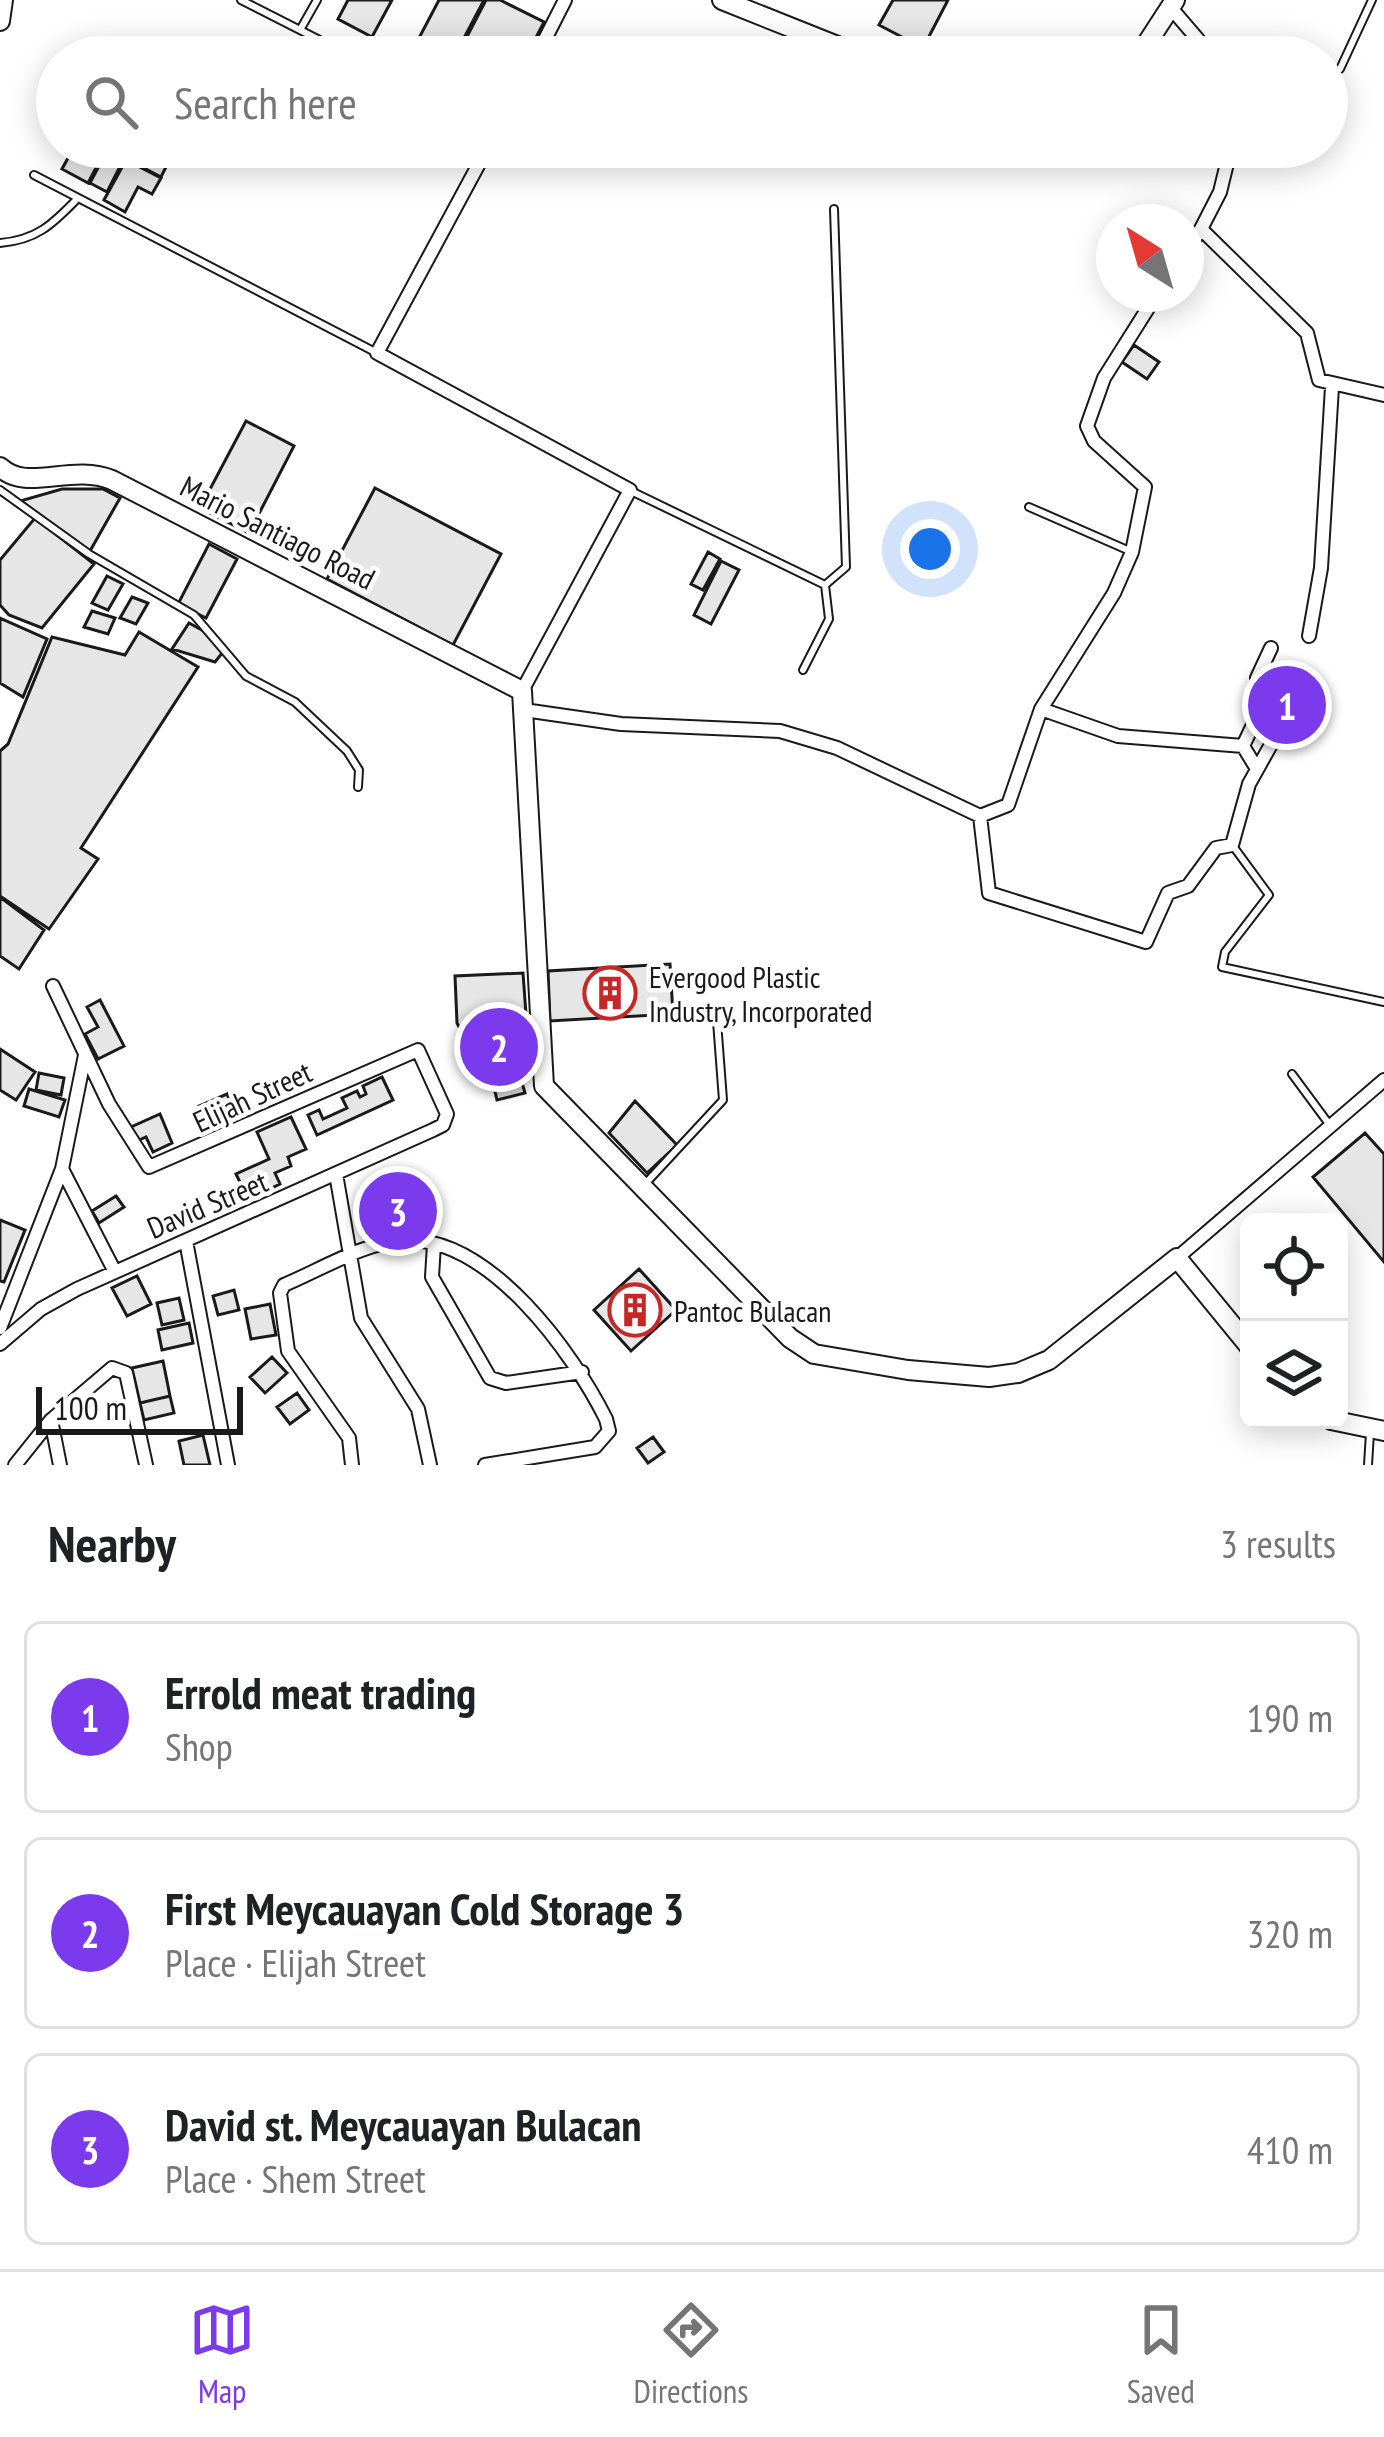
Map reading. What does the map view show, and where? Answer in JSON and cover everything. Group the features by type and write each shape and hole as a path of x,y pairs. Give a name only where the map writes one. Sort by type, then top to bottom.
{"street":[{"path":"0,21 3,0"},
{"path":"547,36 566,0"},
{"path":"722,0 812,36"},
{"path":"1152,36 1173,4 1197,36"},
{"path":"477,168 377,353 630,490 523,700 544,1086 802,1349 908,1370 989,1377 1031,1369 1067,1347 1177,1258 1384,1080"},
{"path":"1204,223 1226,168"},
{"path":"1204,232 1306,333 1316,376 1332,387 1384,395"},
{"path":"523,700 621,724 780,731 837,748 980,816 1008,805 1041,709 1114,593 1132,551 1145,487 1094,441 1087,426 1104,378 1146,312"},
{"path":"1309,636 1321,568 1332,387"},
{"name":"Mario Santiago Road","path":"0,467 11,477 31,480 83,470 98,474 523,700"},
{"path":"980,816 989,893 1139,943 1151,936 1168,892 1188,886 1216,848 1232,845 1257,770 1292,706 1289,697 1255,673 1271,648"},
{"path":"1243,746 1271,687"},
{"path":"1041,709 1118,736 1243,746"},
{"path":"1243,746 1257,770"},
{"name":"Elijah Street","path":"53,986 85,1055 148,1167 418,1050 447,1114 443,1125"},
{"path":"0,1328 62,1169 85,1055"},
{"name":"David Street","path":"0,1344 41,1309 114,1270 443,1125"},
{"path":"62,1169 114,1270"},
{"path":"337,1174 361,1318 418,1409 430,1465"},
{"path":"186,1240 228,1465"},
{"path":"352,1465 349,1438 288,1351 280,1292 284,1285 400,1240 434,1244 505,1287 553,1331 582,1372 606,1419 604,1441 596,1447 485,1465"},
{"path":"434,1244 432,1276 490,1378 506,1383 582,1372"},
{"path":"1177,1258 1240,1335"},
{"path":"15,1465 50,1420 101,1372 120,1368 126,1373 146,1465"},
{"path":"50,1420 60,1465"}],"lane":[{"path":"241,0 312,36"},
{"path":"300,30 317,0"},
{"path":"1348,52 1372,0"},
{"path":"34,176 377,353"},
{"path":"0,243 27,240 48,229 78,199"},
{"path":"825,585 846,567 834,208"},
{"path":"0,490 89,554 194,615 246,676 295,702 347,751 359,770 358,787"},
{"path":"630,490 825,585"},
{"path":"1029,507 1132,551"},
{"path":"802,670 829,619 825,585"},
{"path":"1232,845 1269,895 1225,952 1222,967 1384,1002"},
{"path":"642,1187 710,1121 723,1100 716,1008"},
{"path":"1292,1074 1332,1129"},
{"path":"1367,1465 1377,1430"}],"building":[{"path":"348,0 392,0 373,36 338,19"},
{"path":"439,0 484,0 465,36 420,36"},
{"path":"486,0 500,0 544,22 537,36 467,36"},
{"path":"893,0 948,0 929,36 900,36 879,25"},
{"path":"63,168 96,168 88,183"},
{"path":"98,168 119,168 107,192 90,183"},
{"path":"122,168 142,168 161,178 152,194 138,187 125,212 104,200"},
{"path":"144,168 166,168 161,177"},
{"path":"1134,345 1159,362 1147,379 1122,362"},
{"path":"246,421 294,446 249,533 200,508"},
{"path":"375,488 501,554 453,645 327,579"},
{"path":"62,489 103,489 120,498 90,551 20,501"},
{"path":"35,518 94,564 42,628 9,615 0,605 0,560"},
{"path":"209,544 237,559 206,618 178,604"},
{"path":"708,552 720,559 703,590 691,584"},
{"path":"721,561 739,570 711,624 694,615"},
{"path":"107,576 123,584 108,610 92,603"},
{"path":"132,597 148,603 136,624 120,618"},
{"path":"92,611 115,618 108,634 84,627"},
{"path":"0,618 47,639 23,697 0,683"},
{"path":"189,623 209,634 223,652 215,662 172,649"},
{"path":"139,632 198,667 81,848 98,859 49,929 0,896 0,751 8,744 52,637 125,655"},
{"path":"0,897 44,930 19,969 0,956"},
{"name":"Evergood Plastic Industry, Incorporated","path":"670,964 673,1014 550,1021 548,971"},
{"path":"523,973 530,1070 488,1081 457,1023 455,976"},
{"path":"100,1000 124,1046 98,1059 85,1034 98,1027 87,1007"},
{"path":"0,1049 35,1072 16,1100 0,1090"},
{"path":"39,1073 64,1078 61,1095 36,1090"},
{"path":"520,1076 525,1093 497,1100 493,1083"},
{"path":"382,1077 393,1100 317,1135 308,1115 319,1110 323,1119 347,1108 342,1098 357,1091 360,1097 366,1094 363,1086"},
{"path":"29,1089 65,1100 59,1117 24,1106"},
{"path":"227,1094 238,1120 210,1133 199,1106"},
{"path":"635,1101 677,1145 647,1173 609,1133"},
{"path":"160,1114 172,1143 153,1152 146,1137 137,1141 131,1127"},
{"path":"291,1117 306,1149 288,1157 291,1166 275,1173 280,1184 248,1199 236,1174 269,1159 257,1132"},
{"path":"1365,1133 1384,1154 1384,1262 1348,1213 1313,1177"},
{"path":"116,1196 124,1207 99,1223 92,1211"},
{"path":"403,1197 409,1222 394,1226 388,1200"},
{"path":"0,1220 25,1230 4,1282 0,1281"},
{"name":"Pantoc Bulacan","path":"639,1269 676,1310 631,1351 594,1310"},
{"path":"137,1276 151,1304 127,1316 112,1288"},
{"path":"234,1290 239,1310 218,1315 213,1296"},
{"path":"179,1298 184,1320 162,1325 157,1303"},
{"path":"270,1304 276,1335 251,1339 245,1309"},
{"path":"189,1323 193,1343 162,1350 158,1330"},
{"path":"272,1357 287,1373 265,1393 250,1377"},
{"path":"163,1361 170,1396 140,1403 132,1368"},
{"path":"297,1393 309,1410 290,1424 277,1407"},
{"path":"170,1396 174,1413 144,1420 140,1403"},
{"path":"203,1435 210,1465 184,1465 179,1441"},
{"path":"653,1437 664,1452 648,1463 637,1448"}],"place":[{"name":"Errold meat trading","path":"1287,705"},
{"name":"Evergood Plastic Industry, Incorporated","path":"610,993"},
{"name":"First Meycauayan Cold Storage 3","path":"499,1047"},
{"name":"David st. Meycauayan Bulacan","path":"398,1211"},
{"name":"Pantoc Bulacan","path":"635,1310"}]}
